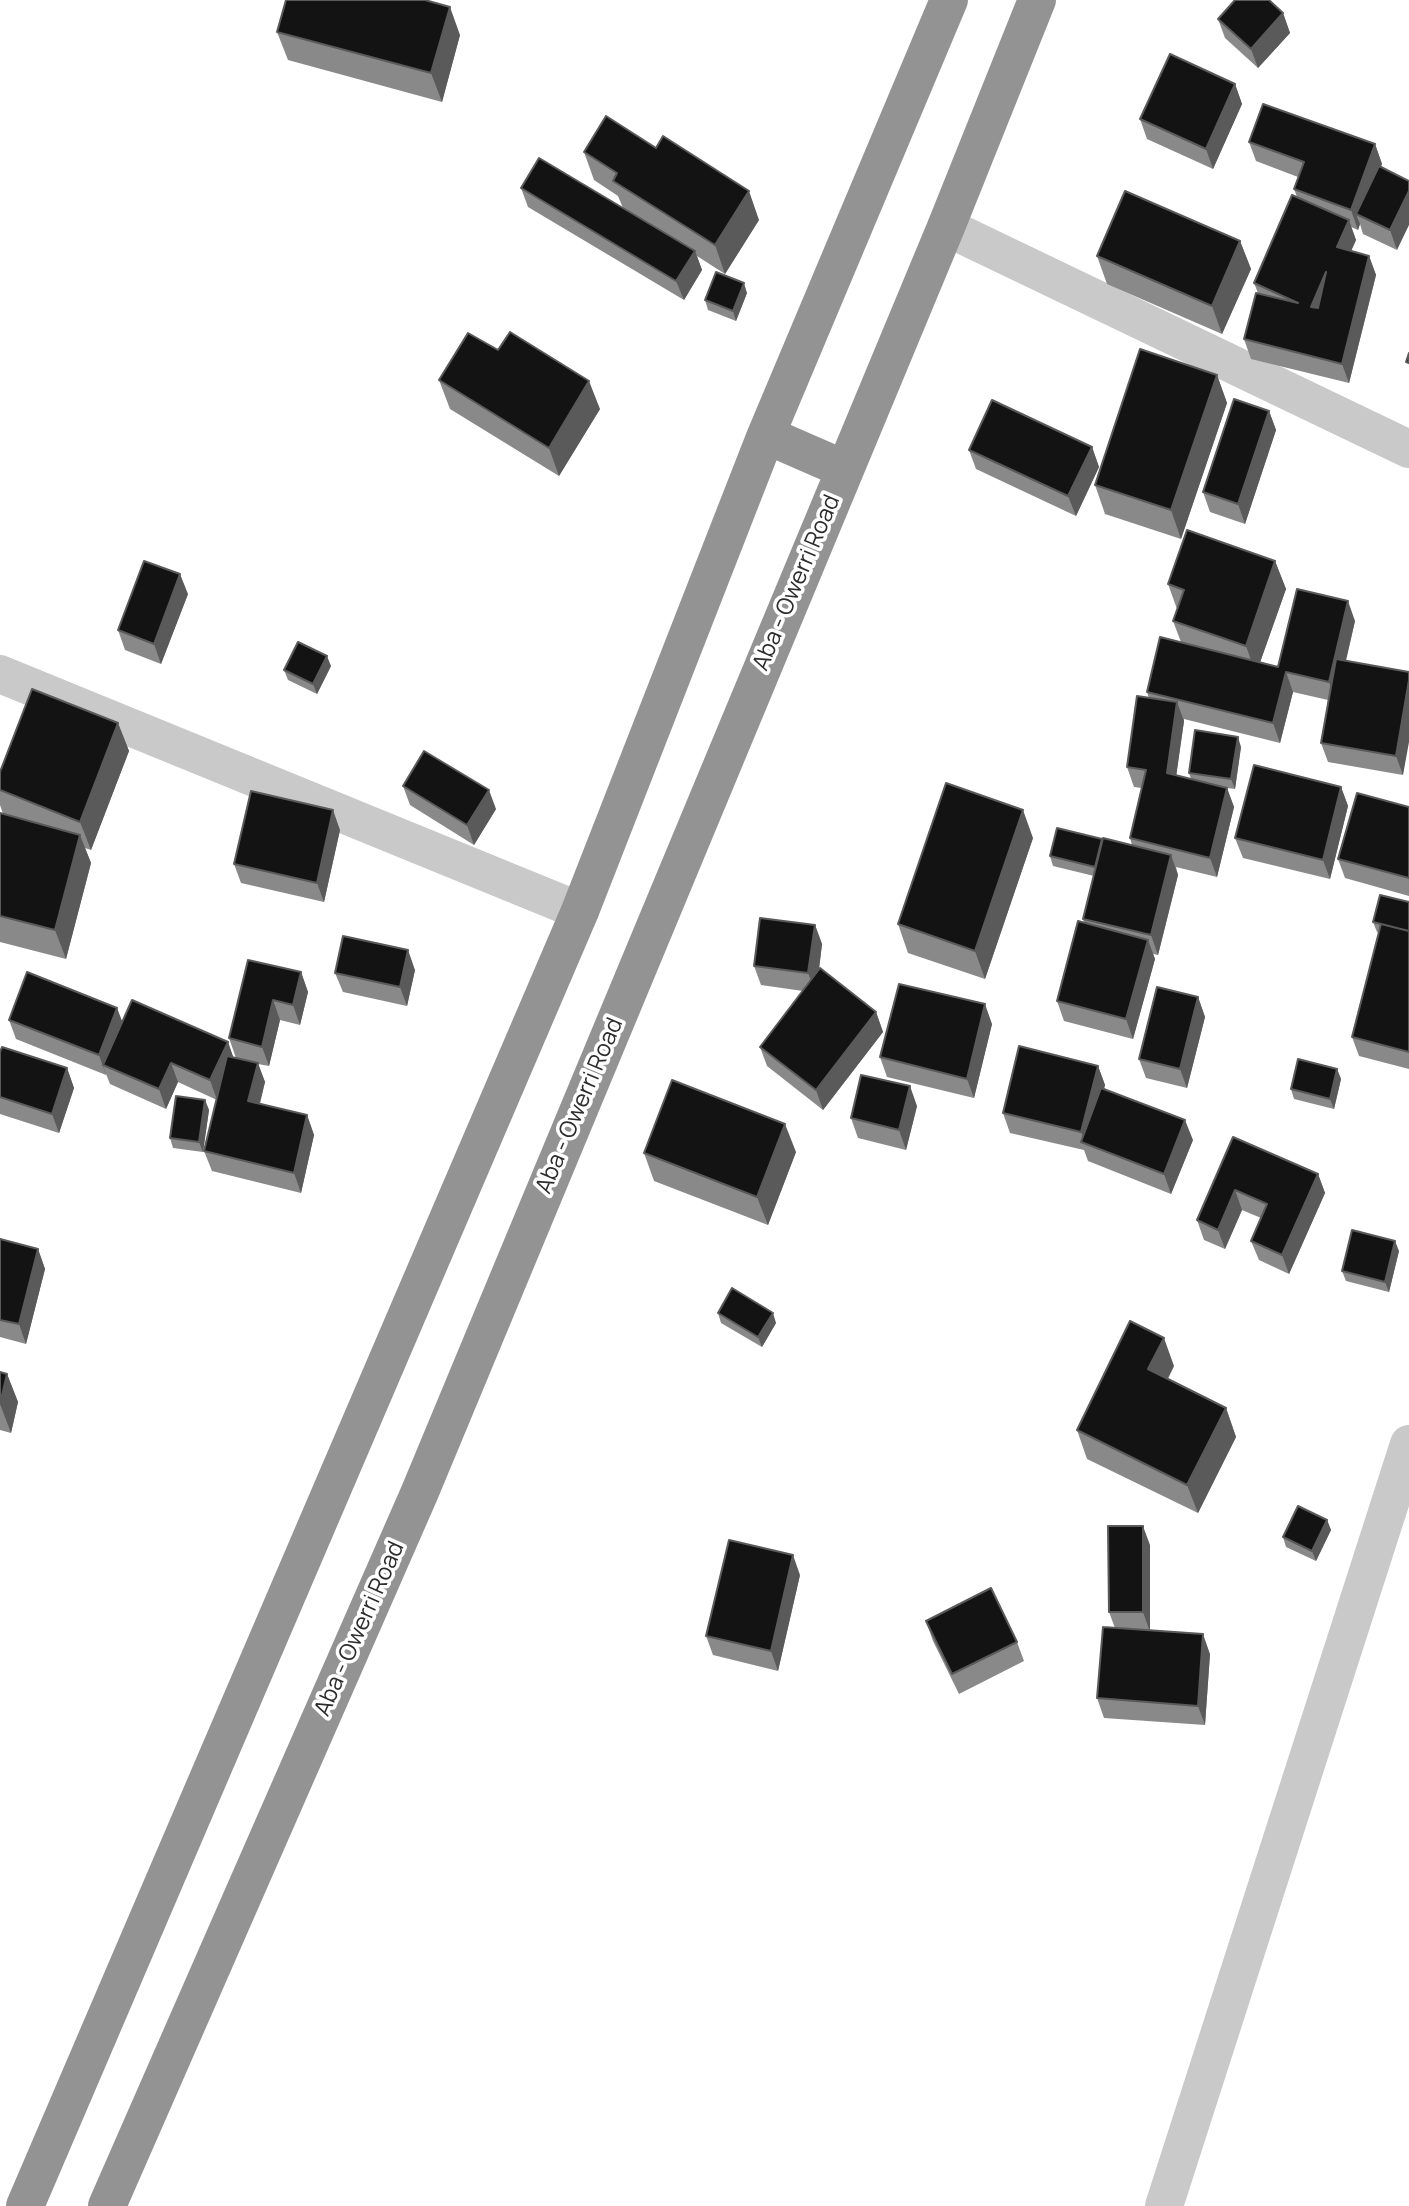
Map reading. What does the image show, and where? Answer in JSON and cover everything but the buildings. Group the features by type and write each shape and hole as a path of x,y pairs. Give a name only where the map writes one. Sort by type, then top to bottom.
{"highway":[{"path":"25,2206 580,911 766,435 949,0"},
{"name":"Aba - Owerri Road","path":"107,2206 419,1494 946,227 1037,0"},
{"path":"766,435 844,469"}],"street":[{"path":"946,227 1409,449"},
{"path":"0,674 580,911"},
{"path":"1164,2206 1409,1444"}]}
